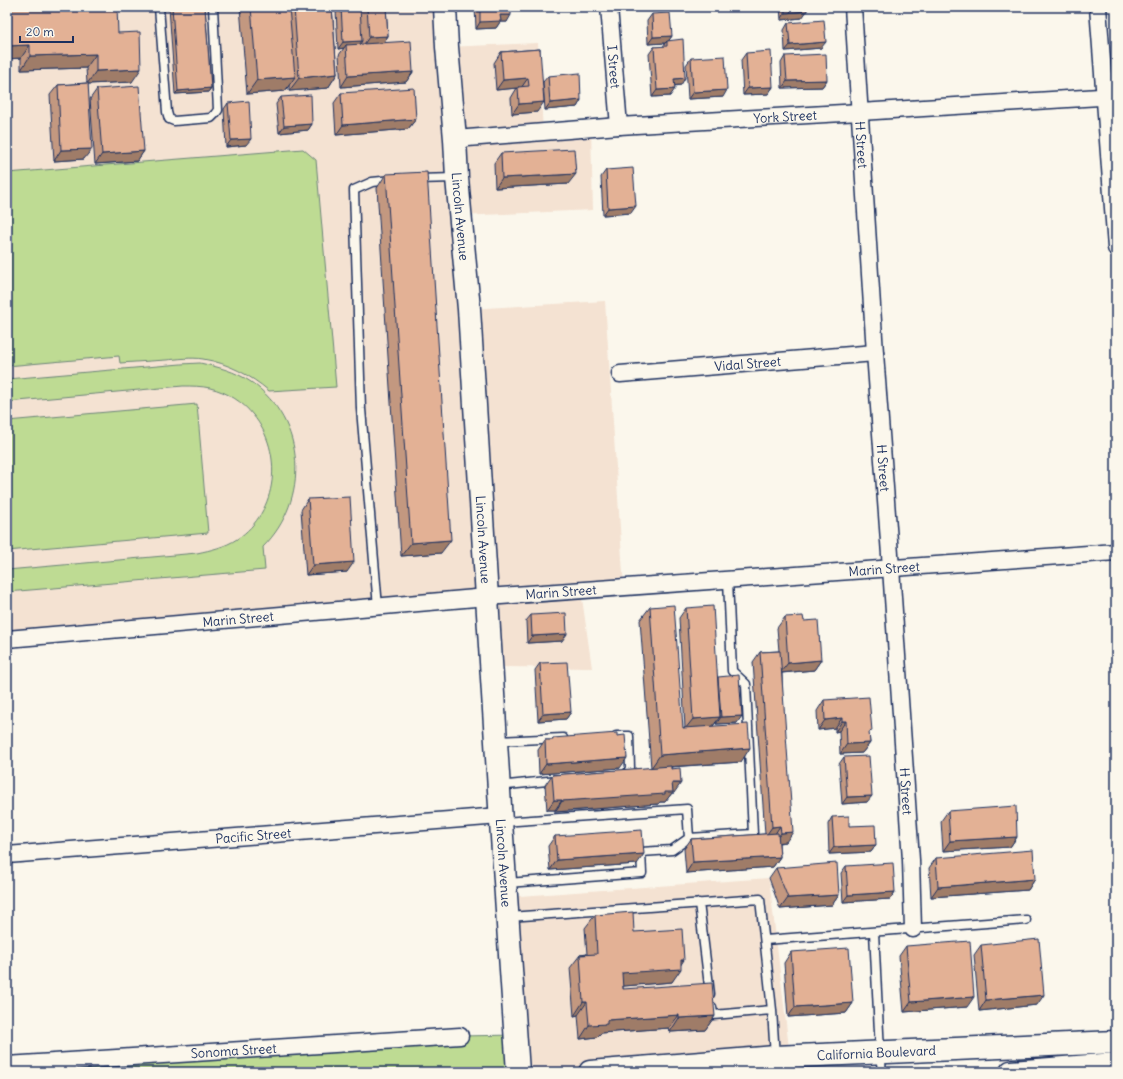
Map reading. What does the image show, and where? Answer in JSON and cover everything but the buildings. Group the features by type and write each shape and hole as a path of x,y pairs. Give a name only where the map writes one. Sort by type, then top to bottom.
{"main road":[{"name":"Lincoln Avenue","path":"445,7 457,178 469,309 500,819 518,1072"},
{"name":"California Boulevard","path":"590,1072 775,1057 881,1062 1116,1042"},
{"path":"1011,1072 1116,1064"}],"street":[{"name":"I Street","path":"610,7 619,126"},
{"name":"H Street","path":"853,7 875,353 911,860 912,929"},
{"path":"1098,7 1110,97 1116,248"},
{"name":"York Street","path":"455,139 619,126 1110,97"},
{"name":"Vidal Street","path":"620,374 875,353"},
{"name":"Marin Street","path":"7,639 487,597 1116,552"},
{"name":"Pacific Street","path":"7,855 500,819"},
{"name":"Sonoma Street","path":"7,1065 460,1036"}],"lane":[{"path":"159,7 167,112 169,119 174,121 211,118 218,110 213,7"},
{"path":"378,607 361,409 354,190 372,182 457,178"},
{"path":"505,883 642,873 641,852 672,850 690,838 753,834 746,684 732,671 728,580"},
{"path":"605,736 628,736 630,768 628,774 614,775"},
{"path":"496,741 574,738"},
{"path":"498,786 562,780"},
{"path":"500,819 687,809 690,838"},
{"path":"507,917 760,899 772,1010 775,1057"},
{"path":"699,903 713,1015 772,1010"},
{"path":"765,940 1026,920"},
{"path":"874,932 881,1062"}],"shaded area":[{"path":"7,7 445,7 447,47 538,43 543,132 591,128 593,210 461,216 469,309 605,301 624,588 581,591 592,668 491,667 487,598 7,639"},
{"path":"769,878 790,1057 590,1072 518,1072 506,897"}],"green space":[{"path":"303,149 316,160 336,387 269,391 238,370 221,363 198,358 120,363 119,356 7,366 7,173"},
{"path":"200,363 233,372 251,382 270,398 283,418 292,439 296,462 295,484 289,507 278,528 263,547 265,570 7,592 7,570 197,553 228,544 237,539 251,527 261,513 268,498 272,481 272,463 269,446 263,430 249,410 228,395 207,387 183,386 7,402 7,379"},
{"path":"197,404 208,533 7,551 7,421"},
{"path":"516,1035 518,1072 7,1072 460,1036"}]}
